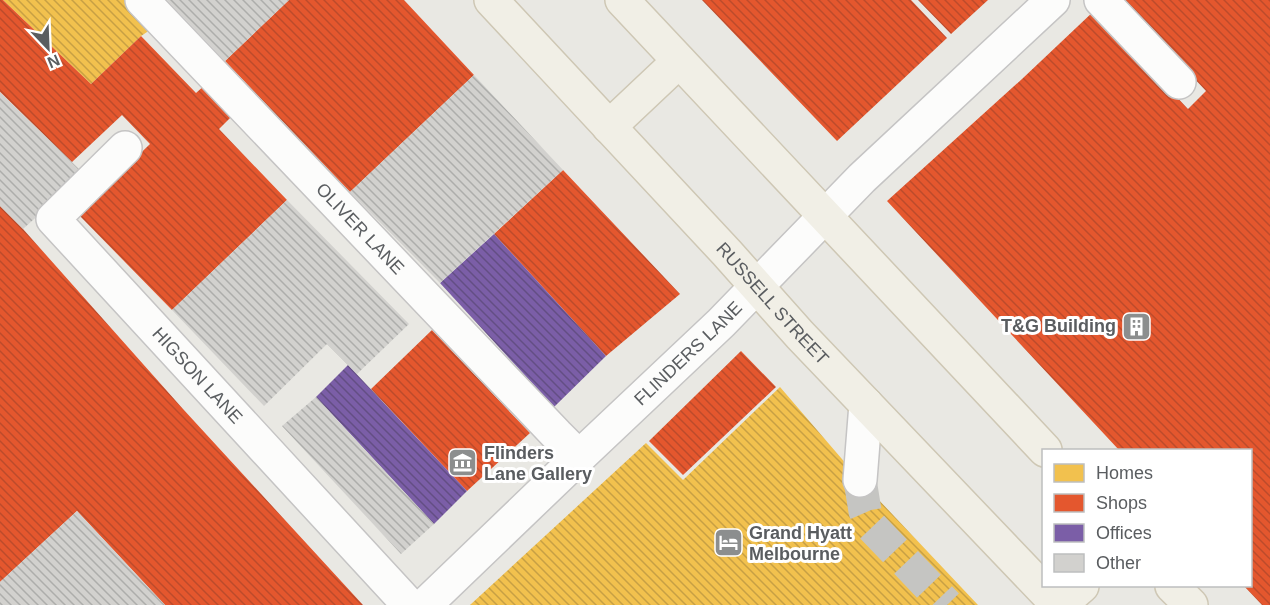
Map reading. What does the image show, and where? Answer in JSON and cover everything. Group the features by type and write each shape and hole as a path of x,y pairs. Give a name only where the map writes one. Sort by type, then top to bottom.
{"main road":[{"name":"RUSSELL STREET","path":"491,0 727,253 786,320 1059,605"},
{"path":"622,0 1044,449"},
{"path":"609,127 680,61"},
{"path":"1059,605 1080,587"},
{"path":"1174,587 1191,605"}],"street":[{"name":"OLIVER LANE","path":"142,0 579,457"},
{"name":"FLINDERS LANE","path":"425,605 721,324 862,178 1053,0"},
{"path":"1101,0 1179,82"},
{"name":"HIGSON LANE","path":"125,148 53,219 409,605"},
{"path":"860,480 866,404"}],"building: Homes":[{"path":"3,0 130,0 156,26 141,36 91,84"},
{"name":"Grand Hyatt Melbourne","path":"780,387 860,480 978,605 470,605 646,443 683,480"}],"building: Shops":[{"path":"0,0 3,0 91,84 141,36 196,93 206,84 234,114 219,129 287,200 172,310 78,214 150,144 122,115 72,162 0,92"},
{"path":"289,0 404,0 474,75 350,192 225,61"},
{"path":"702,0 911,0 947,38 837,141"},
{"path":"918,0 988,0 951,34"},
{"name":"T&G Building","path":"1121,0 1270,0 1270,605 1262,605 1245,587 1252,587 1252,449 1118,449 887,201 1095,10 1188,109 1206,91"},
{"path":"563,170 680,294 606,356 494,234"},
{"path":"0,206 363,605 165,605 77,511 0,582"},
{"path":"432,330 530,433 467,491 371,389"},
{"path":"741,351 776,387 683,475 649,441"}],"building: Offices":[{"path":"494,234 606,356 554,407 440,283"},
{"path":"348,365 467,491 434,524 316,397"}],"building: Other":[{"path":"167,0 289,0 225,61"},
{"path":"474,75 563,170 440,283 350,192"},
{"path":"0,92 84,174 23,229 0,206"},
{"path":"287,200 409,324 357,374 327,344 264,406 172,310"},
{"path":"316,397 434,524 401,554 282,426"},
{"path":"77,511 165,605 0,605 0,582"}],"tunnel":[{"path":"860,480 865,511 872,527 947,605"}],"place":[{"name":"T&G Building","path":"1137,326"},
{"name":"Flinders Lane Gallery","path":"463,463"},
{"name":"Grand Hyatt Melbourne","path":"728,543"}]}
